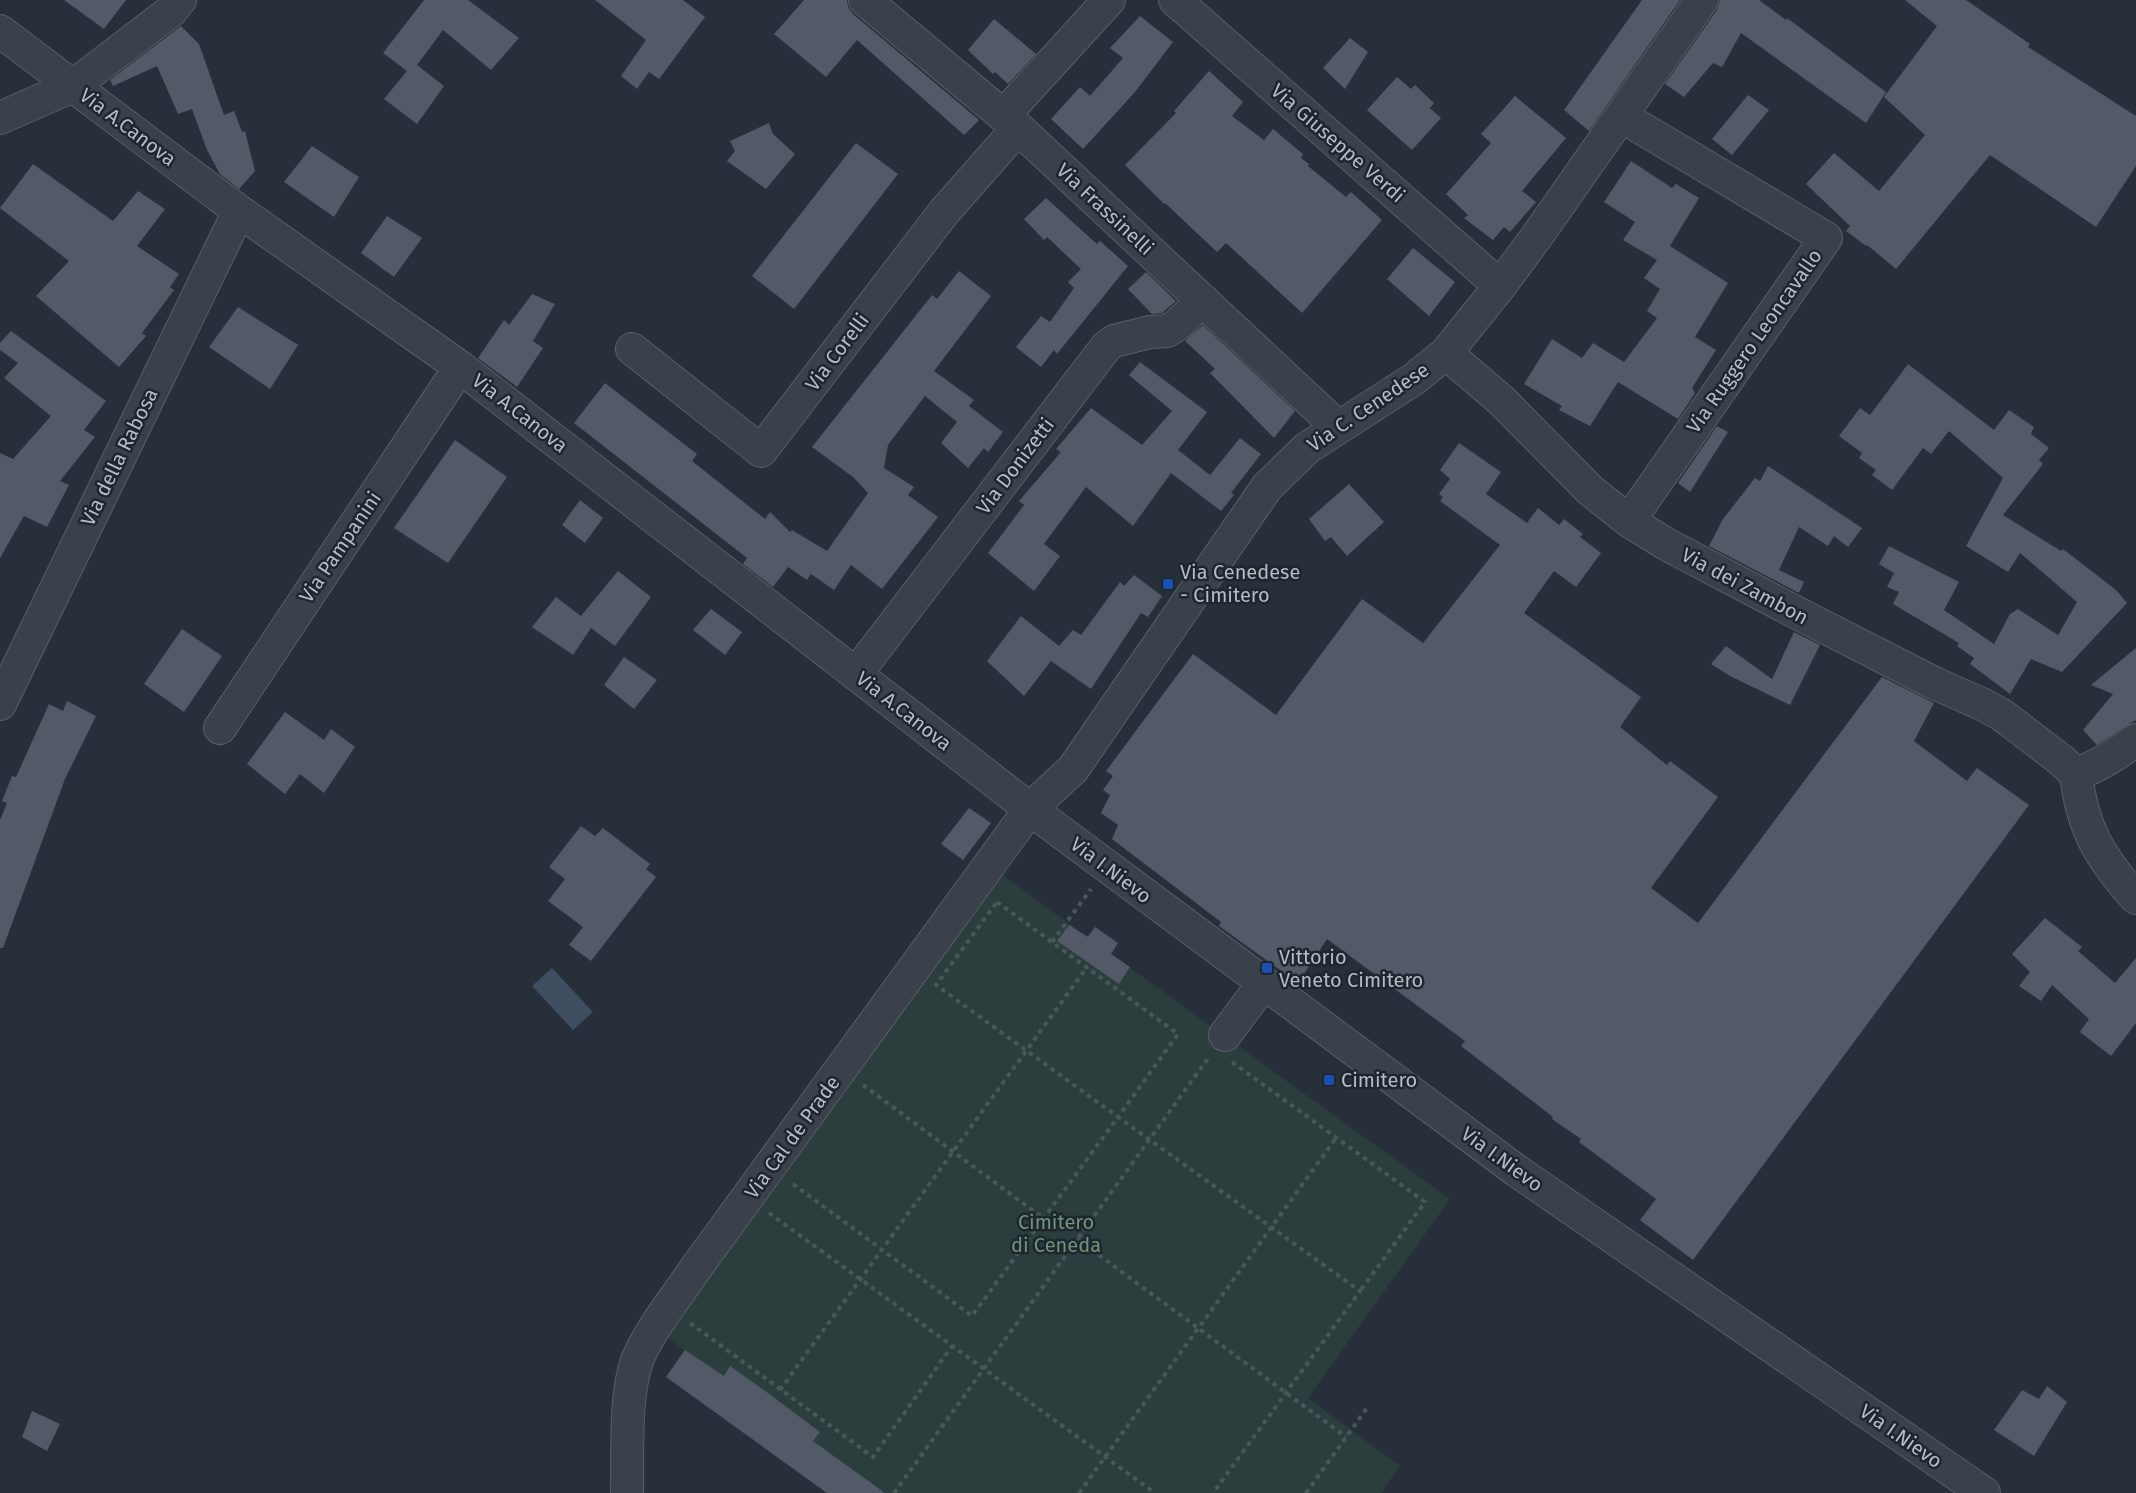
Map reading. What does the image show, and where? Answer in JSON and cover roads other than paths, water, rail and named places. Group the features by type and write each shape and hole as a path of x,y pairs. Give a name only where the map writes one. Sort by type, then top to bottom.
{"street":[{"path":"0,118 73,86 171,11 180,0"},
{"name":"Via Frassinelli","path":"865,0 1011,122 1338,427"},
{"path":"1011,122 1109,0"},
{"name":"Via Giuseppe Verdi","path":"1175,0 1500,286"},
{"name":"Via C. Cenedese","path":"1030,809 1073,769 1267,487 1307,448 1414,379 1446,352 1500,286 1702,0"},
{"name":"Via A.Canova","path":"0,31 239,211 460,367 1030,809"},
{"name":"Via Ruggero Leoncavallo","path":"1620,116 1826,238 1629,521"},
{"name":"Via Corelli","path":"632,349 761,451 1011,122"},
{"name":"Via della Rabosa","path":"0,704 239,211"},
{"name":"Via Donizetti","path":"856,674 1106,347 1114,341 1150,332 1167,331 1177,325 1203,300"},
{"name":"Via dei Zambon","path":"1446,352 1502,401 1605,504 1629,521 1666,544 1801,615 1934,683 1984,705 2011,722 2076,774"},
{"name":"Via Pampanini","path":"220,728 460,367"},
{"path":"2136,740 2105,761 2076,774 2081,807 2091,837 2102,856 2136,898"},
{"name":"Via I.Nievo","path":"1030,809 1517,1171 1984,1493"},
{"name":"Via Cal de Prade","path":"627,1493 630,1394 638,1359 656,1328 693,1272 1030,809"},
{"path":"1221,1047 1263,984"}],"water":[{"path":"552,968 593,1012 573,1030 532,986"}],"place":[{"name":"Via Cenedese - Cimitero","path":"1168,584"},
{"name":"Vittorio Veneto Cimitero","path":"1267,968"},
{"name":"Cimitero","path":"1329,1080"}],"park label":[{"name":"Cimitero di Ceneda","path":"1056,1234"}]}
